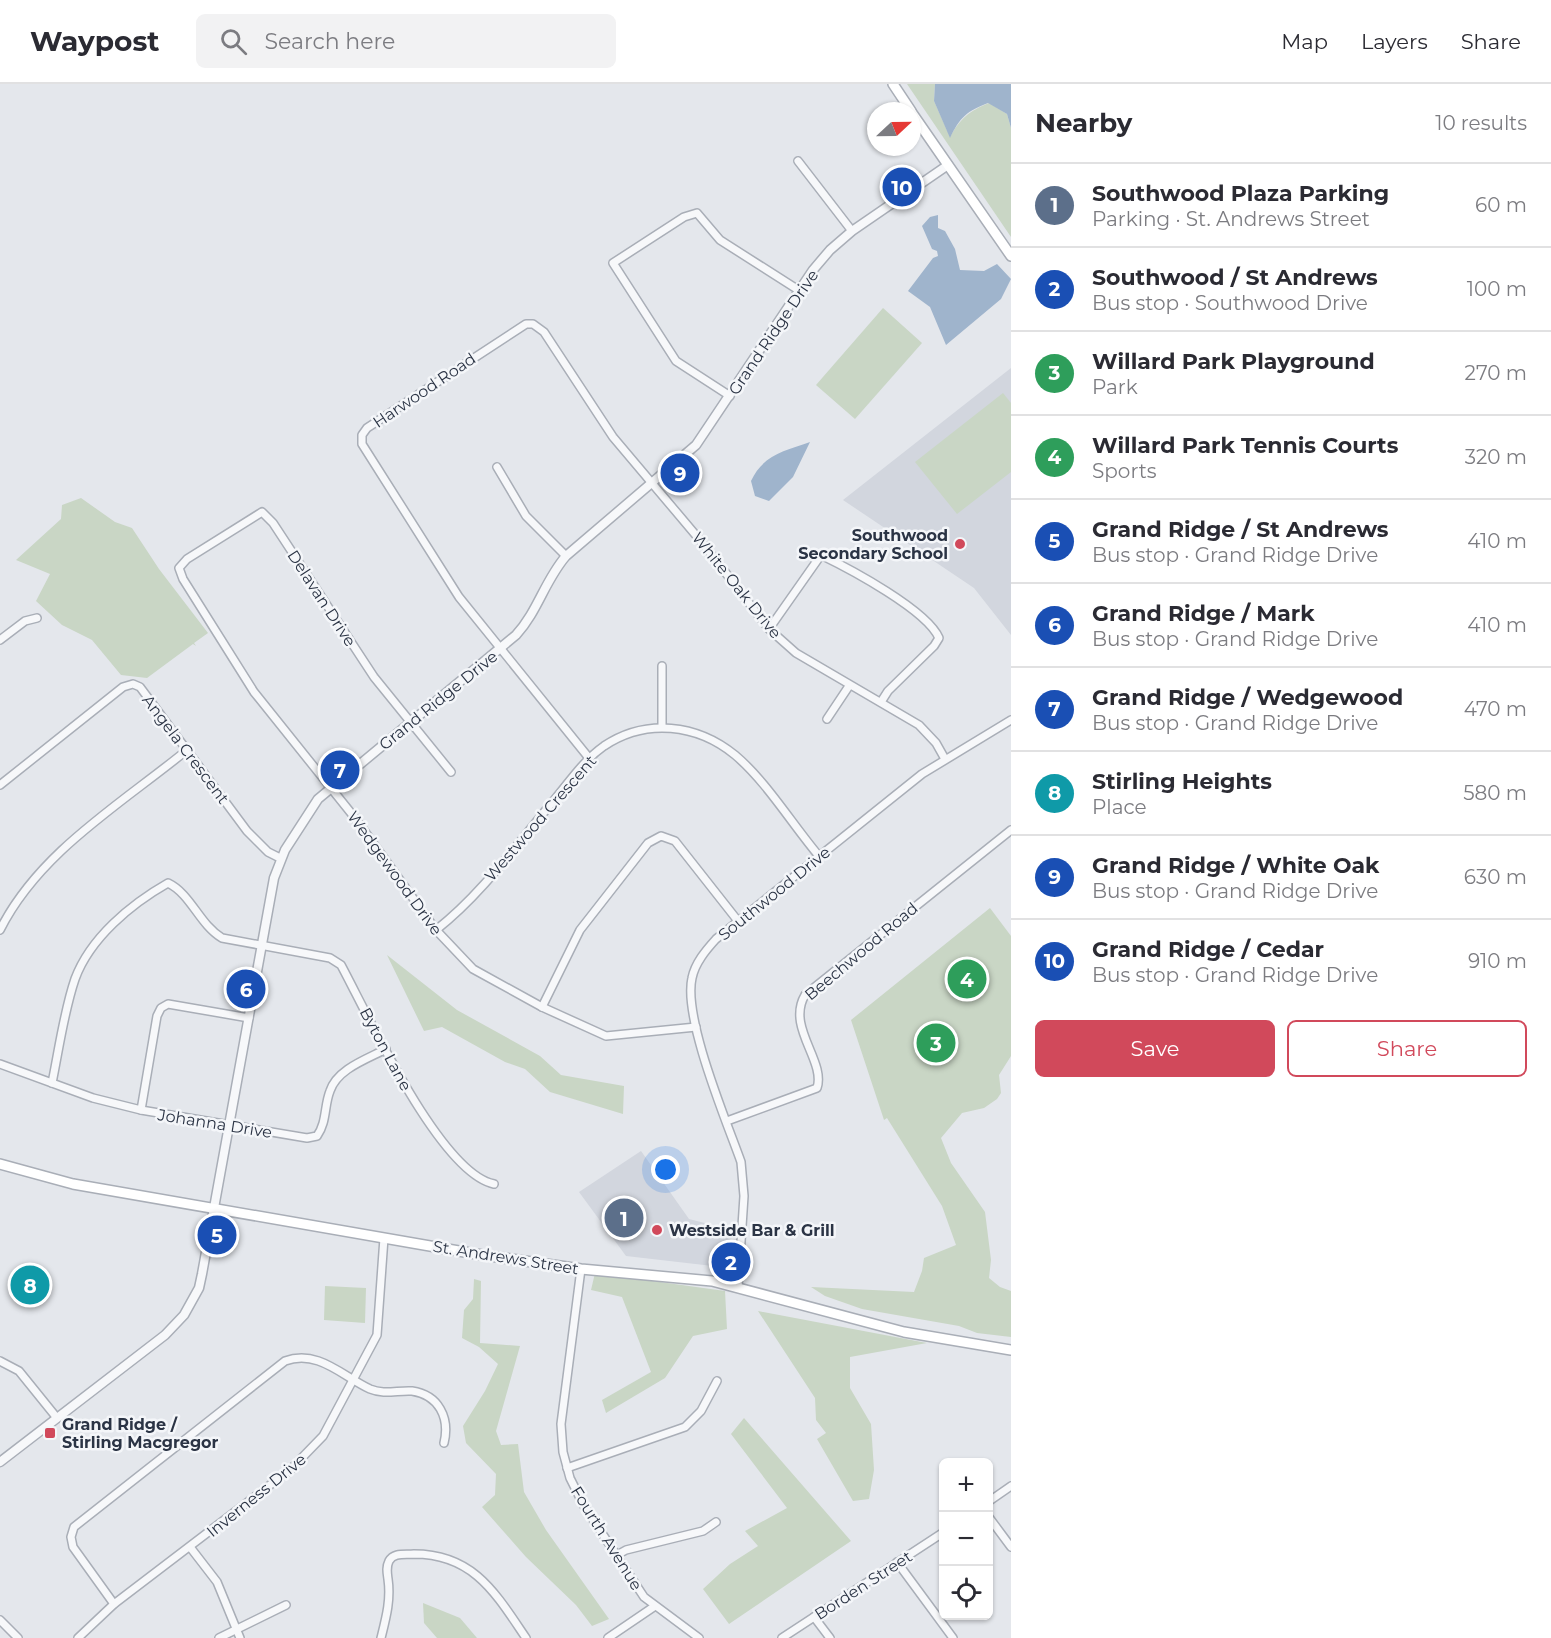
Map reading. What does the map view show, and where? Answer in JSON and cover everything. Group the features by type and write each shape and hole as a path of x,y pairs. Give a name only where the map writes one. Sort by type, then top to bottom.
{"main road":[{"path":"892,84 904,102"},
{"path":"921,126 1011,256"},
{"name":"St. Andrews Street","path":"0,1164 73,1184 384,1238 581,1269 675,1276 738,1287 904,1332 1011,1350"}],"street":[{"path":"798,161 852,231"},
{"name":"Grand Ridge Drive","path":"0,1462 158,1341 184,1315 198,1288 231,1126 274,878 280,858 312,806 332,787 500,650 525,626 554,571 566,556 696,445 821,260 852,231 948,165"},
{"path":"730,396 676,361 613,263 684,217 697,213 720,240 800,291"},
{"name":"Harwood Road","path":"589,758 459,597 362,444 362,435 367,428 520,326 533,324 544,332 613,437 653,484"},
{"path":"497,467 526,516 566,556"},
{"name":"White Oak Drive","path":"653,484 769,629 796,653 919,725 936,743 945,759"},
{"name":"Delavan Drive","path":"183,579 179,568 187,559 262,512 273,523 374,677 451,772"},
{"path":"769,629 821,555 902,602 936,629 939,638 934,646 888,690 881,702"},
{"name":"Wedgewood Drive","path":"183,579 254,692 332,787 436,930 472,969 542,1007 606,1036 696,1027"},
{"path":"0,640 25,621 37,618"},
{"path":"662,666 662,726"},
{"name":"Angela Crescent","path":"0,785 128,684 140,687 247,831 268,852 280,858"},
{"path":"827,718 849,686"},
{"name":"Southwood Drive","path":"738,1287 744,1180 741,1162 696,1027 690,994 692,976 707,949 738,921 922,774 1011,720"},
{"name":"Westwood Crescent","path":"436,930 464,907 589,758 621,737 662,726 698,733 718,742 737,756 819,856"},
{"path":"0,930 2,920 46,865 187,750"},
{"name":"Beechwood Road","path":"727,1121 817,1088 818,1078 799,1019 800,1005 805,995 1011,830"},
{"path":"542,1007 580,930 648,843 661,836 675,841 738,921"},
{"name":"Byton Lane","path":"52,1083 75,978 90,950 111,926 158,888 168,883 176,887 208,930 222,938 336,961 341,966 417,1107 461,1163 476,1178 494,1184"},
{"path":"141,1110 156,1016 161,1008 168,1004 249,1018"},
{"name":"Johanna Drive","path":"0,1064 93,1098 141,1110 307,1138 317,1136 323,1127 330,1090 336,1079 350,1068 386,1049"},
{"name":"Inverness Drive","path":"78,1638 114,1604 305,1457 323,1436 355,1380 377,1335 384,1238"},
{"name":"Fourth Avenue","path":"581,1269 560,1438 567,1468 576,1493 644,1597 699,1638"},
{"path":"114,1604 73,1547 71,1537 80,1520 285,1361 305,1357 319,1360 377,1391 413,1392 432,1399 445,1417 444,1443"},
{"path":"0,1361 19,1371 57,1418"},
{"path":"567,1468 685,1426 701,1411 717,1381"},
{"path":"993,1499 1011,1486"},
{"path":"617,1555 626,1550 704,1531 716,1522"},
{"path":"993,1523 1011,1547"},
{"name":"Borden Street","path":"782,1638 939,1535"},
{"path":"190,1547 217,1582 240,1638"},
{"path":"381,1638 389,1608 387,1566 390,1558 407,1554 438,1555 453,1560 480,1576 497,1594 526,1638"},
{"path":"897,1562 953,1638"},
{"path":"219,1638 286,1605"},
{"path":"608,1638 655,1606"},
{"path":"814,1617 830,1638"},
{"path":"0,1620 18,1638"}],"shaded area":[{"name":"Southwood Secondary School","path":"1011,368 1011,635 974,588 843,500"},
{"path":"641,1151 689,1219 732,1230 730,1268 626,1256 579,1192"}],"green space":[{"path":"907,84 935,84 934,101 950,137 966,116 989,103 1007,114 1011,128 1011,237 921,102"},
{"path":"883,308 922,343 855,419 816,385"},
{"path":"1003,393 1011,403 1011,472 957,514 915,462"},
{"path":"81,498 115,522 132,528 159,569 208,633 194,643 196,646 193,644 147,678 121,675 92,640 62,625 36,601 50,574 16,560 61,519 62,505"},
{"path":"990,908 1011,936 1011,1056 999,1075 1001,1093 997,1099 984,1108 962,1113 941,1138 951,1163 985,1212 991,1260 989,1278 1000,1287 1011,1291 1011,1337 977,1333 959,1326 862,1309 825,1296 811,1287 914,1292 924,1258 956,1245 942,1206 887,1118 884,1120 851,1020"},
{"path":"387,955 457,1010 540,1056 561,1075 624,1086 623,1114 550,1092 525,1069 505,1062 442,1027 424,1031"},
{"path":"595,1273 725,1291 727,1329 693,1336 665,1378 606,1413 602,1400 651,1372 622,1297 591,1290"},
{"path":"474,1279 481,1281 480,1343 520,1346 496,1431 501,1445 518,1444 524,1492 546,1530 609,1619 592,1626 576,1605 526,1557 482,1507 495,1495 496,1474 466,1443 463,1426 485,1391 498,1364 479,1347 462,1338 464,1310 473,1299"},
{"path":"325,1286 366,1288 365,1323 324,1320"},
{"path":"758,1311 927,1343 850,1357 850,1388 871,1424 874,1470 869,1499 853,1501 817,1439 826,1433 816,1420 815,1398"},
{"path":"744,1418 851,1541 729,1624 703,1589 730,1564 758,1546 745,1531 787,1508 731,1434"},
{"path":"423,1603 460,1618 477,1638 437,1638 424,1623"}],"water":[{"path":"935,84 1011,84 1011,128 1007,114 988,103 965,116 950,138 934,101"},
{"path":"938,215 938,228 945,231 955,249 960,270 984,271 997,264 1011,279 1001,299 946,345 930,307 908,291 933,258 938,256 937,251 932,249 922,226 930,217"},
{"path":"810,442 793,477 769,501 755,496 751,481 762,465 775,455"}],"place":[{"name":"Grand Ridge / Cedar","path":"902,187"},
{"name":"Grand Ridge / White Oak","path":"680,473"},
{"name":"Southwood Secondary School","path":"960,544"},
{"name":"Grand Ridge / Wedgewood","path":"340,770"},
{"name":"Willard Park Tennis Courts","path":"967,979"},
{"name":"Grand Ridge / Mark","path":"246,989"},
{"name":"Willard Park Playground","path":"936,1043"},
{"name":"Southwood Plaza Parking","path":"624,1218"},
{"name":"Westside Bar & Grill","path":"657,1230"},
{"name":"Grand Ridge / St Andrews","path":"217,1235"},
{"name":"Southwood / St Andrews","path":"731,1262"},
{"name":"Stirling Heights","path":"30,1285"},
{"name":"Grand Ridge / Stirling Macgregor","path":"50,1433"}]}
